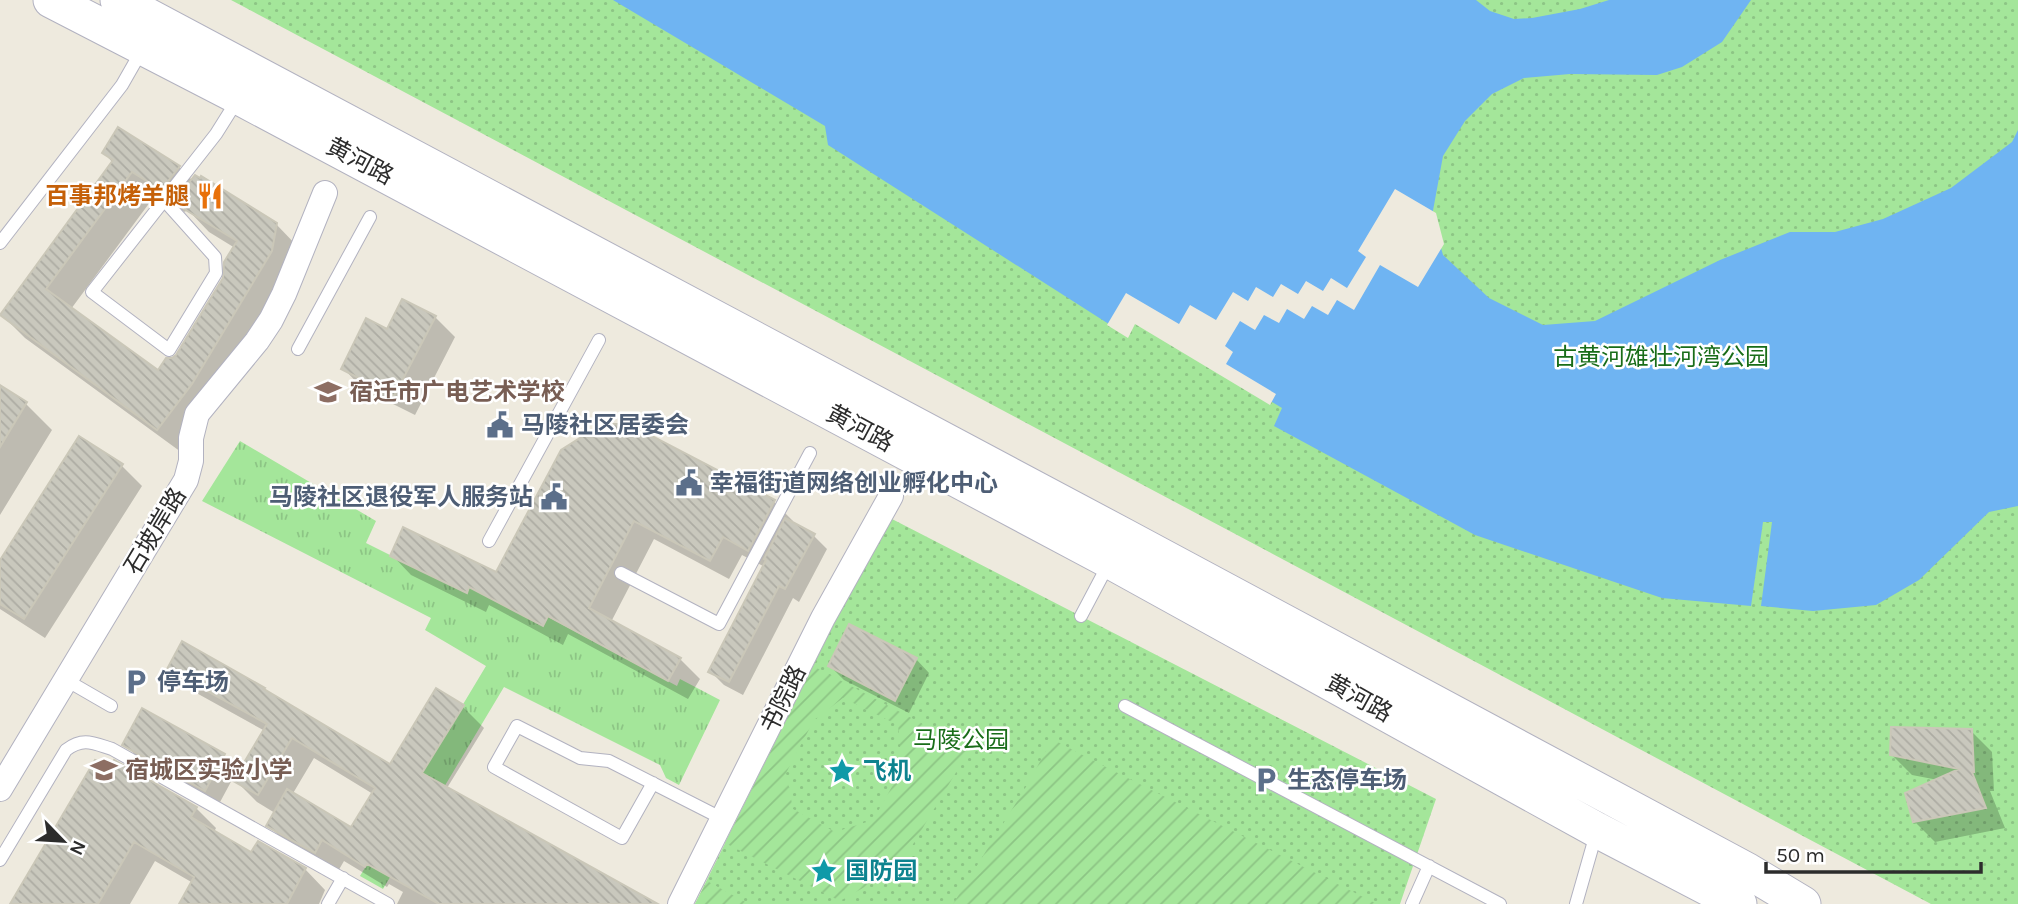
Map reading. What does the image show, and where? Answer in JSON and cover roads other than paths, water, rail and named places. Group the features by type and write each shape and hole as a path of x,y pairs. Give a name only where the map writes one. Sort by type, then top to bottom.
{"main road":[{"name":"黄河路","path":"51,0 143,47 247,85"},
{"name":"黄河路","path":"118,0 247,85 1117,548 1748,871 1803,904"},
{"name":"黄河路","path":"1117,548 1597,830 1739,904"}],"street":[{"name":"石坡岸路","path":"0,789 186,480 197,414 271,320 326,193"},
{"name":"书院路","path":"680,904 823,618 891,496"}],"lane":[{"path":"0,243 122,85 143,47"},
{"path":"164,201 215,257 216,273 169,350 92,292 216,135 247,85"},
{"path":"298,349 370,217"},
{"path":"489,541 598,340"},
{"path":"621,573 719,624 810,453"},
{"path":"1081,616 1117,548"},
{"path":"66,680 111,706"},
{"path":"1125,706 1500,904"},
{"path":"653,783 622,838 494,767 517,726 580,758 609,761 653,783 723,819"},
{"path":"0,860 66,750 76,742 92,743 112,749 388,904"},
{"path":"1576,904 1597,830"},
{"path":"1412,904 1429,866"},
{"path":"328,904 343,878"}],"water":[{"path":"613,0 1476,0 1490,11 1514,19 1580,9 1609,0 1751,0 1722,42 1682,67 1657,75 1570,74 1524,78 1492,94 1465,121 1443,156 1432,216 1443,255 1489,298 1543,325 1595,321 1720,260 1790,232 1835,232 1883,219 1951,188 2012,142 2018,130 2018,506 1989,512 1919,580 1876,605 1813,611 1761,606 1772,522 1763,522 1751,606 1662,598 1475,535 1274,426 1282,408 1134,319 1126,335 828,145 825,126"}],"place":[{"name":"百事邦烤羊腿","path":"210,196"},
{"name":"宿迁市广电艺术学校","path":"328,392"},
{"name":"马陵社区居委会","path":"500,425"},
{"name":"幸福街道网络创业孵化中心","path":"689,483"},
{"name":"马陵社区退役军人服务站","path":"554,497"},
{"name":"停车场","path":"136,682"},
{"name":"宿城区实验小学","path":"104,770"},
{"name":"飞机","path":"842,771"},
{"name":"生态停车场","path":"1266,780"},
{"name":"国防园","path":"824,871"}],"park label":[{"name":"古黄河雄壮河湾公园","path":"1661,357"},
{"name":"马陵公园","path":"961,740"}]}
